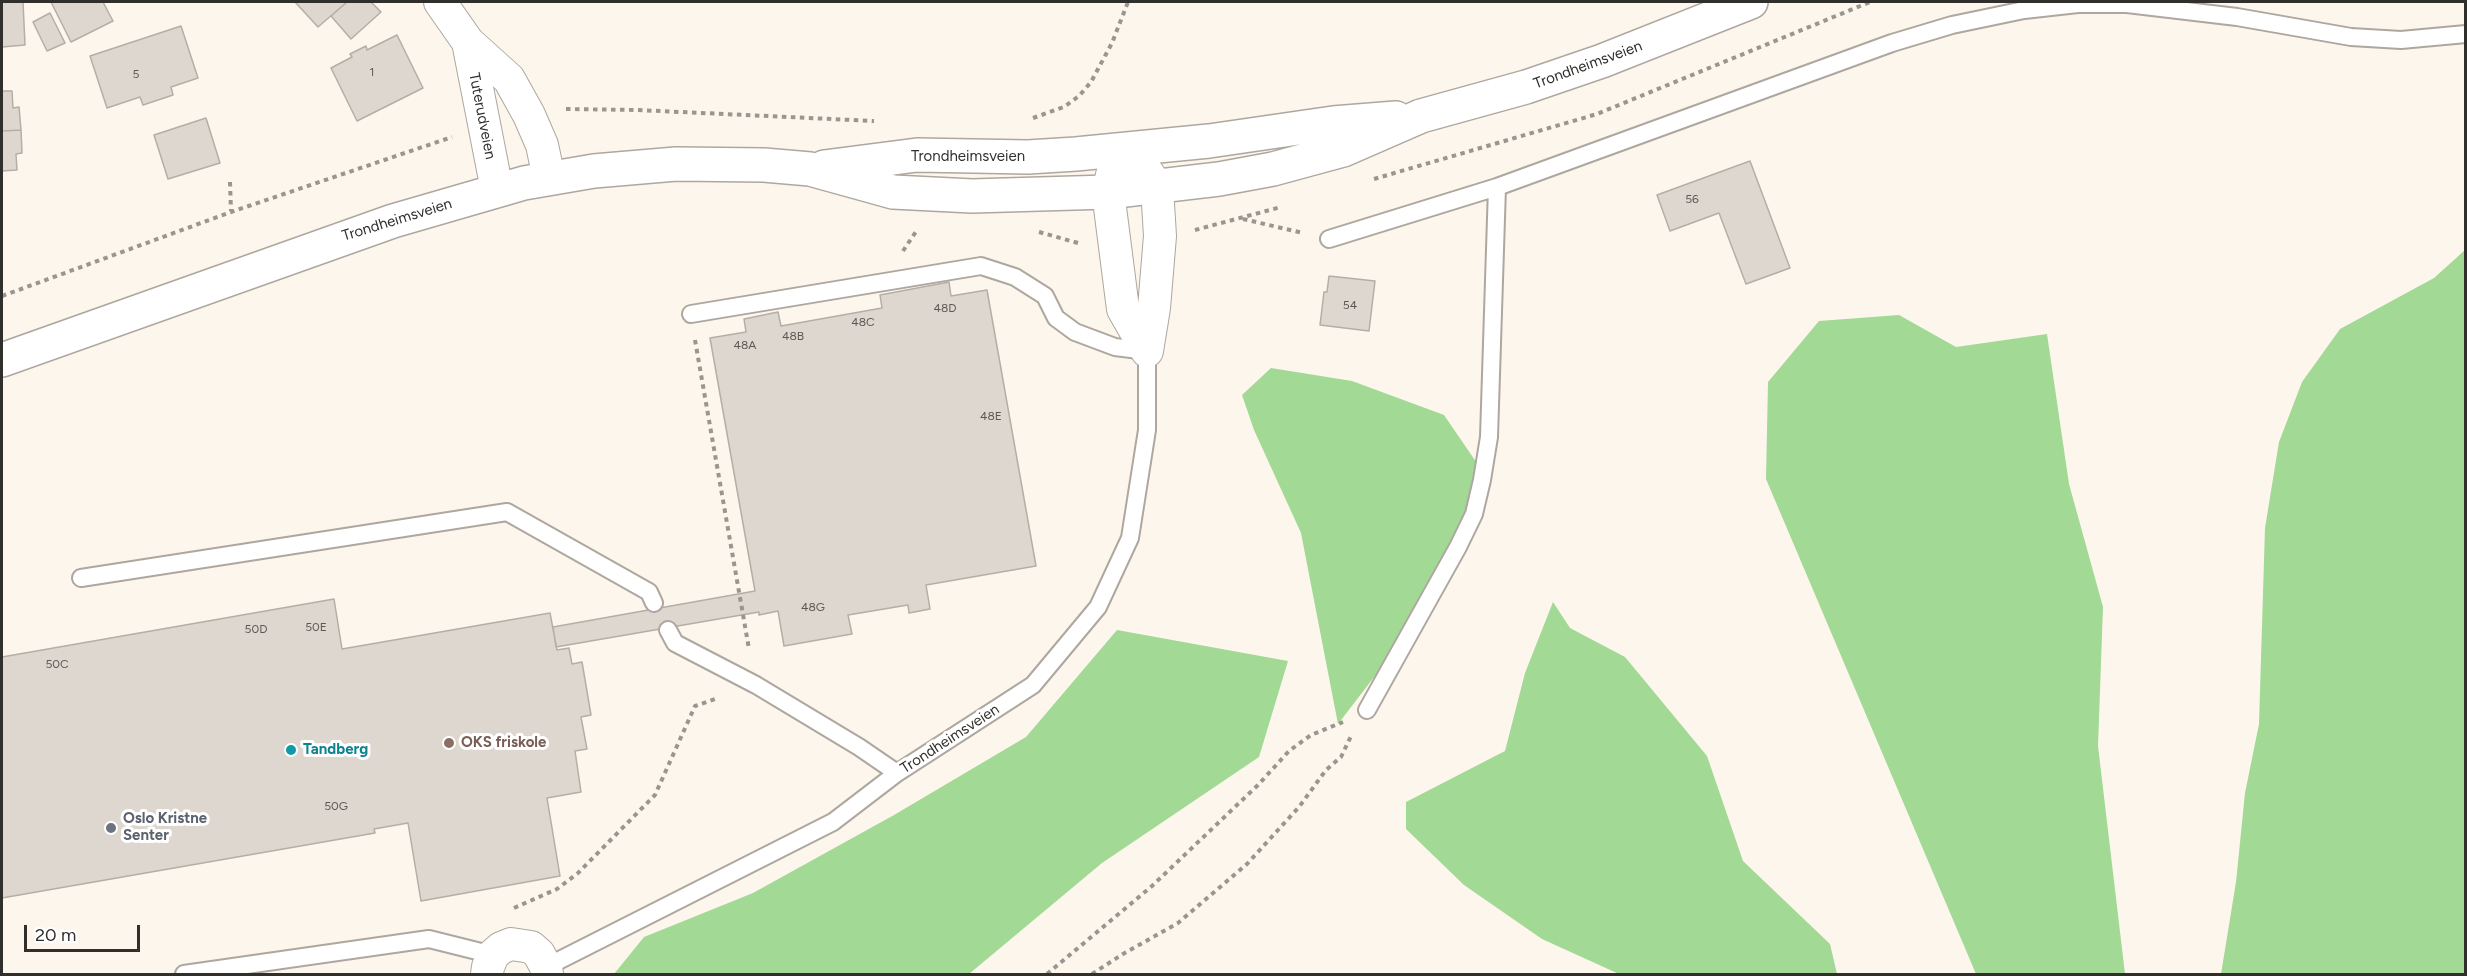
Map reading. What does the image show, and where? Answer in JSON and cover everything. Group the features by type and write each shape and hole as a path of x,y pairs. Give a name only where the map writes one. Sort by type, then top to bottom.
{"main road":[{"name":"Trondheimsveien","path":"2,360 330,242 497,190 549,178 638,166 764,165 810,169 893,192 1029,195 1108,192 1220,179 1273,169 1342,150 1421,116 1526,87 1602,61 1751,2"},
{"name":"Trondheimsveien","path":"810,169 917,155 1028,157 1127,149 1209,141 1333,123 1421,116"}],"street":[{"name":"Tuterudveien","path":"440,2 468,42 509,79 542,145 549,178"},
{"name":"Tuterudveien","path":"468,42 497,190"},
{"path":"1127,149 1157,187"},
{"name":"Trondheimsveien","path":"1127,149 1113,171 1108,192 1123,309 1147,351"},
{"name":"Trondheimsveien","path":"1147,351 1154,308 1160,236 1157,187"},
{"path":"490,965 511,944 521,944 531,947 539,954 547,971"}],"lane":[{"path":"1329,239 1497,187 1892,43 1952,25 2024,10 2078,4 2127,4 2227,16 2351,37 2401,40 2466,34"},
{"path":"1362,713 1458,547 1474,513 1489,437 1497,187"},
{"path":"691,314 981,266 1015,277 1046,296 1056,318 1075,332 1115,347 1147,351"},
{"name":"Trondheimsveien","path":"547,971 833,822 897,773 1033,685 1098,607 1130,538 1147,430 1147,351"},
{"path":"81,578 507,512 649,592 654,603"},
{"path":"668,630 675,643 756,685 860,747 897,773"},
{"path":"184,975 429,939 490,965"}],"path":[{"path":"1024,120 1064,107 1092,82 1112,43 1128,2"},
{"path":"1369,181 1597,114 1870,2"},
{"path":"561,109 638,110 883,122"},
{"path":"2,296 231,212 462,134"},
{"path":"230,182 231,212"},
{"path":"1191,231 1283,207"},
{"path":"1242,219 1329,239"},
{"path":"508,911 557,889 578,873 655,795 695,706 756,685 691,314"},
{"path":"1047,975 1152,886 1258,785 1289,751 1311,735 1362,713"},
{"path":"1092,975 1123,954 1178,923 1247,864 1299,807 1326,770 1341,757 1362,713"}],"green space":[{"path":"2465,250 2465,974 2221,974 2236,882 2245,793 2259,724 2265,528 2279,442 2302,382 2340,329 2434,278"},
{"path":"1899,315 1956,347 2047,334 2069,484 2103,607 2098,746 2125,974 1976,974 1766,479 1768,382 1819,321"},
{"path":"1271,368 1352,381 1444,415 1483,472 1479,510 1411,629 1338,724 1301,533 1254,430 1242,395"},
{"path":"1553,602 1570,628 1625,657 1707,756 1743,861 1830,944 1837,974 1619,974 1542,939 1464,885 1406,829 1406,802 1505,751 1525,673"},
{"path":"1117,630 1288,661 1259,757 1102,863 969,974 614,974 644,937 753,893 894,815 1026,737"}],"building":[{"path":"2,2 23,2 25,45 2,47"},
{"path":"51,2 103,2 113,21 71,42"},
{"path":"295,2 347,2 318,27"},
{"path":"347,2 371,2 381,12 351,39 331,16"},
{"path":"50,13 65,43 47,51 33,22"},
{"path":"181,26 198,78 171,87 173,95 143,105 140,97 107,108 90,56"},
{"path":"397,35 423,88 357,121 331,68 352,57 350,54 366,46 367,50"},
{"path":"2,91 12,91 13,108 19,107 21,130 2,131"},
{"path":"206,118 220,163 168,179 154,135"},
{"path":"21,130 22,153 16,154 17,170 2,171 2,131"},
{"path":"1750,161 1790,268 1746,284 1719,213 1670,231 1657,195"},
{"path":"1329,276 1375,281 1369,331 1320,325 1324,292 1327,292"},
{"path":"949,282 951,296 987,290 1036,566 926,585 930,609 909,613 908,605 848,615 852,634 784,646 778,611 759,615 759,612 556,647 553,627 755,591 710,338 746,332 744,319 778,312 781,326 882,308 880,295"},
{"name":"Tandberg","path":"334,599 342,649 550,613 557,650 569,648 572,664 582,662 591,715 581,717 587,749 575,751 581,792 547,798 560,876 421,901 408,823 374,829 375,833 2,898 2,657"}],"place":[{"name":"OKS friskole","path":"449,743"},
{"name":"Tandberg","path":"291,750"},
{"name":"Oslo Kristne Senter","path":"111,828"}]}
